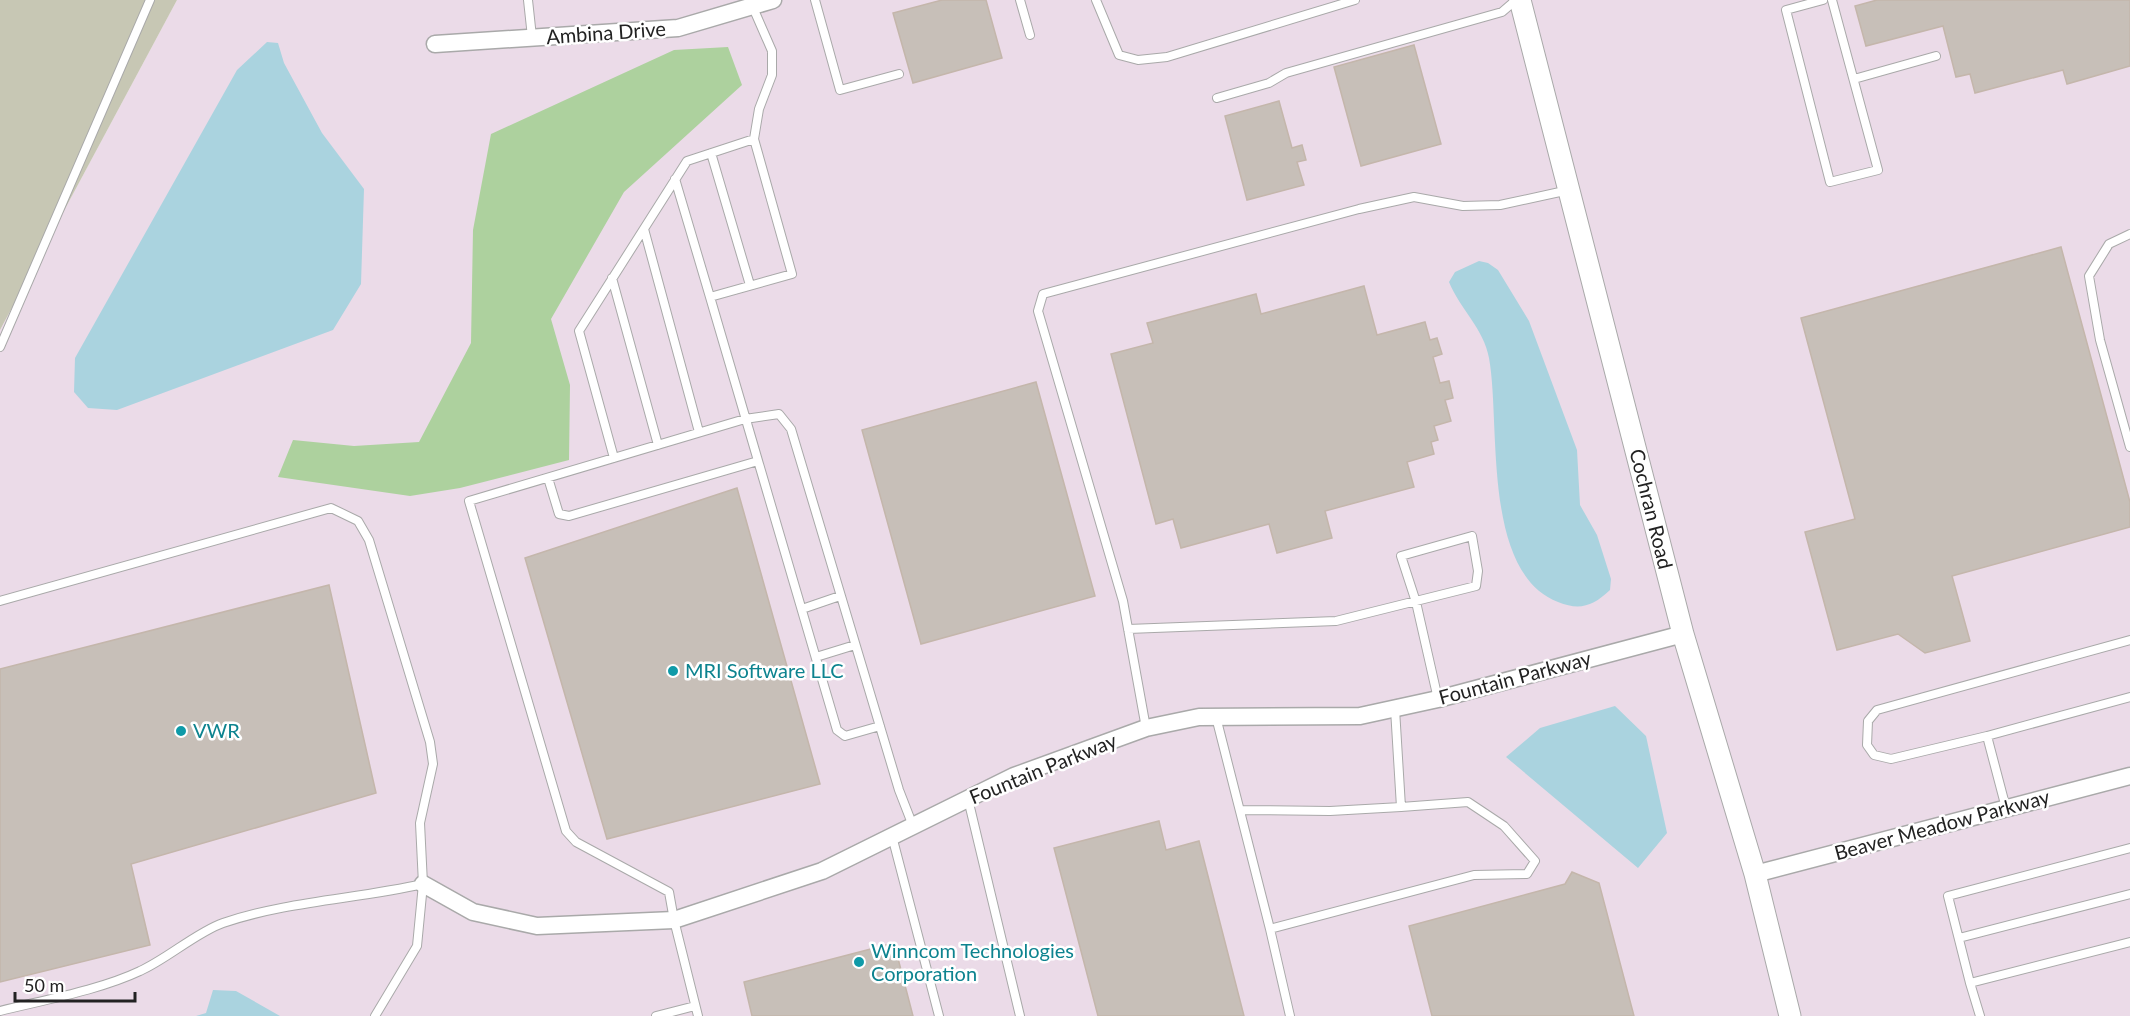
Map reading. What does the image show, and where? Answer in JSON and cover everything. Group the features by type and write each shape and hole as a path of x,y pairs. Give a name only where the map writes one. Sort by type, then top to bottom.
{"street":[{"name":"Ambina Drive","path":"435,44 678,28 751,2 773,0"},
{"name":"Cochran Road","path":"1520,0 1683,634 1755,874 1790,1016"},
{"name":"Fountain Parkway","path":"423,884 473,912 537,926 674,920 822,871 1014,777 1146,728 1199,717 1360,716 1438,699 1683,634"},
{"name":"Beaver Meadow Parkway","path":"1755,874 2130,776"}],"lane":[{"path":"0,347 150,0"},
{"path":"528,0 532,38"},
{"path":"815,0 840,90 899,74"},
{"path":"1020,0 1030,35"},
{"path":"1096,0 1119,55 1138,60 1167,57 1355,0"},
{"path":"1217,98 1269,83 1286,73 1502,12 1516,0"},
{"path":"1823,0 1786,10 1830,182 1878,170 1832,0"},
{"path":"710,297 792,274 754,139 759,109 772,75 772,51 751,2"},
{"path":"1854,79 1936,56"},
{"path":"614,458 579,331 687,161 754,139"},
{"path":"711,153 750,285"},
{"path":"675,179 837,729 844,736 880,726"},
{"path":"1146,728 1120,590 1038,311 1043,294 1359,209 1414,197 1463,206 1500,206 1569,190"},
{"path":"644,229 699,432"},
{"path":"2130,234 2109,244 2089,276 2100,340 2130,447"},
{"path":"612,278 658,445"},
{"path":"698,1016 669,892 576,842 566,831 469,501 745,419 778,414 791,429 855,645 913,826"},
{"path":"548,478 560,514 570,516 758,461"},
{"path":"0,601 331,508 358,521 369,540 430,742 433,764 420,823 423,884 417,946 375,1016"},
{"path":"1128,629 1336,621 1416,602 1476,586 1478,571 1472,536 1401,556 1416,602 1438,699"},
{"path":"802,609 840,596"},
{"path":"2130,640 1877,710 1868,721 1865,732 1867,745 1874,754 1891,759 1987,736 2130,697"},
{"path":"816,657 855,645"},
{"path":"1395,709 1401,807"},
{"path":"1216,717 1290,1016"},
{"path":"1987,736 2006,808"},
{"path":"968,799 1020,1016"},
{"path":"1240,810 1330,811 1468,802 1504,826 1535,861 1527,874 1474,875 1270,929"},
{"path":"891,836 939,1016"},
{"path":"1980,1016 1948,896 2130,848"},
{"path":"0,1011 137,973 158,963 220,924 273,910 344,897 376,895 423,884"},
{"path":"1959,938 2130,894"},
{"path":"1970,983 2130,942"},
{"path":"656,1016 695,1006"}],"shaded area":[{"path":"0,0 177,0 0,330"},
{"path":"177,0 2130,0 2130,1016 0,1016 0,330"}],"green space":[{"path":"728,47 742,85 624,192 551,319 570,385 569,460 460,488 410,496 278,477 293,440 354,446 419,442 471,343 473,230 491,134 674,50"}],"water":[{"path":"267,42 278,43 284,63 322,133 364,189 361,284 333,330 117,410 88,408 74,392 75,358 237,70"},
{"path":"1479,261 1488,263 1498,270 1529,321 1577,450 1580,505 1597,535 1611,579 1610,590 1598,600 1586,605 1566,605 1533,586 1516,560 1505,529 1499,493 1489,358 1477,328 1449,282 1455,272"},
{"path":"1615,706 1646,736 1667,833 1638,868 1506,757 1540,728"},
{"path":"213,990 236,991 280,1016 196,1016 206,1013"}],"building":[{"path":"942,0 986,0 1002,58 913,83 893,13"},
{"path":"1877,0 2130,0 2130,66 2067,84 2063,70 1975,93 1970,74 1956,77 1943,26 1866,46 1855,6"},
{"path":"1414,45 1441,144 1361,166 1334,67"},
{"path":"1279,101 1292,148 1302,145 1306,160 1297,162 1304,185 1247,200 1225,116"},
{"path":"2061,247 2130,502 2130,527 1952,576 1970,641 1925,653 1898,634 1837,650 1805,532 1855,519 1801,318"},
{"path":"1364,286 1377,335 1425,322 1430,340 1437,338 1442,354 1433,357 1440,383 1449,381 1453,398 1445,400 1451,421 1434,426 1438,440 1431,442 1434,454 1407,462 1414,487 1325,511 1332,538 1277,553 1269,524 1181,548 1173,519 1156,524 1111,354 1153,343 1147,323 1256,294 1261,314"},
{"path":"1036,382 1095,596 921,644 862,430"},
{"name":"MRI Software LLC","path":"737,488 820,784 607,839 525,558"},
{"name":"VWR","path":"329,585 376,793 131,864 150,945 0,982 0,669"},
{"path":"1159,821 1166,850 1199,841 1244,1016 1098,1016 1054,848"},
{"path":"1572,872 1599,883 1634,1016 1432,1016 1409,926 1565,884"},
{"name":"Winncom Technologies Corporation","path":"894,943 913,1016 752,1016 744,982"}],"place":[{"name":"MRI Software LLC","path":"673,671"},
{"name":"VWR","path":"181,731"},
{"name":"Winncom Technologies Corporation","path":"859,962"}]}
